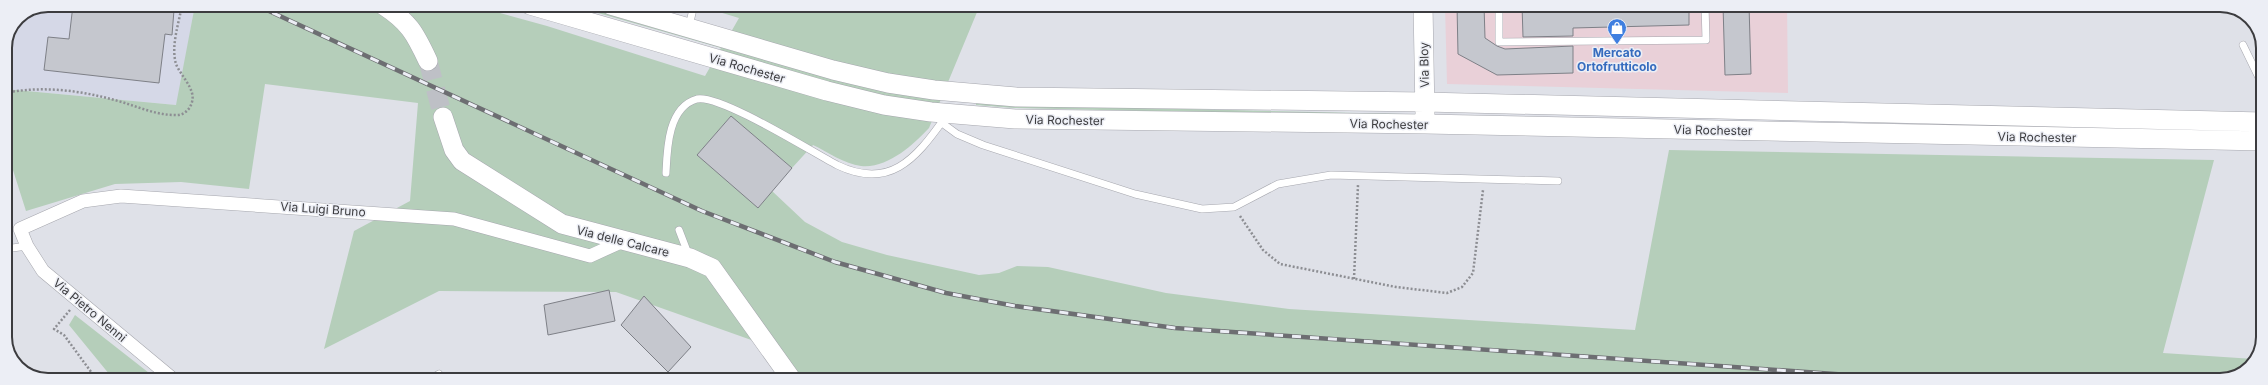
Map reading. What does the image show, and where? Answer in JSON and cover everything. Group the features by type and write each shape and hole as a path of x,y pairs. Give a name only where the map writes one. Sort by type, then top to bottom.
{"main road":[{"path":"393,12 403,19 418,38 428,61"},
{"name":"Via Rochester","path":"554,12 827,91 945,118 1058,121 1425,124 2256,141"},
{"name":"Via Rochester","path":"634,12 833,70 888,83 934,90 1059,99 1425,102 2256,122"},
{"name":"Via Bloy","path":"1423,12 1425,124"},
{"name":"Via delle Calcare","path":"443,117 454,150 462,162 550,219 574,228 690,258 712,268 721,278 787,373"}],"street":[{"name":"Via Luigi Bruno","path":"20,229 83,201 121,196 454,219 590,256 623,241"},
{"name":"Via Pietro Nenni","path":"20,229 27,246 43,271 166,373"}],"lane":[{"path":"688,28 692,12"},
{"path":"1499,12 1499,42 1706,40 1705,12"},
{"path":"2242,45 2256,72"},
{"path":"666,173 667,152 671,131 675,120 686,105 698,99 710,100 732,108 853,173 868,176 886,173 903,167 916,156 945,118 957,134 983,145 1136,194 1202,209 1234,207 1278,184 1331,175 1558,181"},
{"path":"679,230 690,258"},
{"path":"12,248 27,246"}],"path":[{"path":"12,91 29,88 89,94 150,112 181,115 190,109 193,100 191,91 176,64 174,52 181,12"},
{"path":"1354,279 1359,176"},
{"path":"1234,207 1263,250 1280,264 1396,287 1447,292 1462,287 1473,273 1485,179"},
{"path":"78,300 54,329 64,335 92,373"}],"shaded area":[{"path":"48,12 194,12 177,105 12,90 12,48 15,34 18,28 28,18"},
{"name":"Mercato Ortofrutticolo","path":"1445,12 1787,12 1788,93 1447,84"}],"green space":[{"path":"194,12 496,12 547,26 705,76 721,48 595,12 604,12 723,46 739,18 719,12 977,12 929,128 915,142 890,160 871,166 855,165 813,145 792,168 731,116 697,155 758,207 772,191 805,222 842,242 887,255 979,275 999,273 1017,266 1048,267 1166,293 1289,309 1635,330 1669,150 2214,160 2163,353 2249,359 2238,368 2220,373 796,373 782,351 616,292 439,291 324,349 354,231 410,201 418,103 265,84 249,189 181,182 115,184 26,211 12,167 12,90 176,105"},
{"path":"976,102 1014,105 1404,114 1404,117 1014,108 976,105"},
{"path":"75,315 149,373 108,373 69,325"}],"building":[{"path":"72,12 174,12 172,35 165,34 159,83 44,70 48,37 69,39"},
{"path":"1457,12 1484,12 1485,38 1497,46 1505,49 1573,46 1573,73 1497,75 1458,54"},
{"path":"1522,12 1689,12 1689,25 1573,28 1573,36 1523,37"},
{"path":"1723,12 1749,12 1751,74 1725,75"},
{"path":"731,116 792,168 758,208 697,155"},
{"path":"609,290 615,321 548,335 544,305"},
{"path":"644,296 691,347 668,372 621,325"}],"tunnel":[{"path":"428,61 443,117"}],"railway":[{"path":"271,12 702,211 835,262 946,293 1015,306 1175,328 1820,373"}],"place":[{"name":"Mercato Ortofrutticolo","path":"1617,45"}]}
